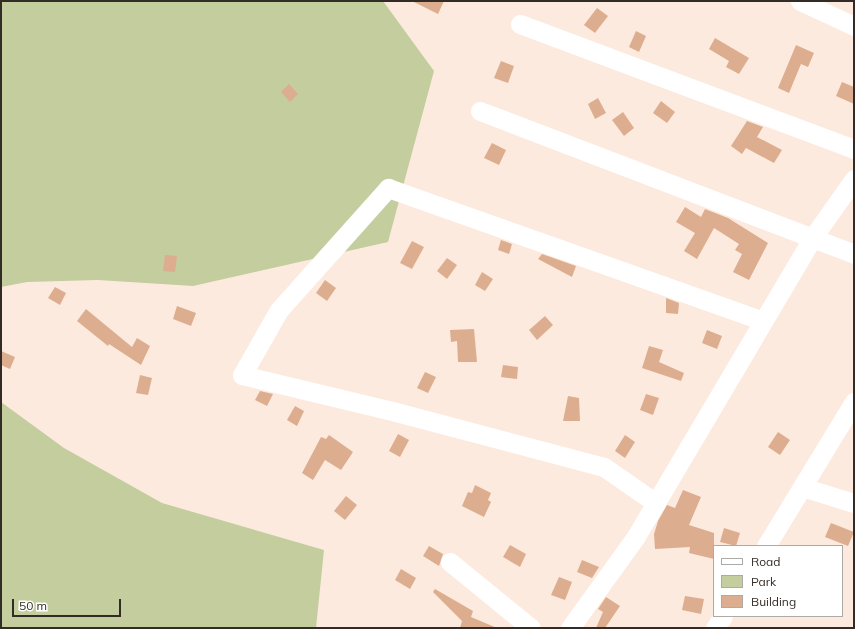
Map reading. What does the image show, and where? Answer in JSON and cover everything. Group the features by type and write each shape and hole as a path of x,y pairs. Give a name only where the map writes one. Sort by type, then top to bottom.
{"street":[{"path":"800,1 854,26"},
{"path":"520,24 854,149"},
{"path":"480,111 854,254"},
{"path":"570,628 635,538 813,238 854,179"},
{"path":"656,504 604,467 388,410 242,375 279,310 388,188 763,321"},
{"path":"767,545 854,402"},
{"path":"802,487 854,503"},
{"path":"450,562 531,628"},
{"path":"716,628 722,617"}],"green space":[{"path":"1,1 383,1 434,71 388,242 193,286 98,280 27,282 1,287"},
{"path":"1,402 64,448 162,503 324,550 316,628 1,628"}],"building":[{"path":"412,1 444,1 438,14"},
{"path":"597,8 608,16 595,33 584,25"},
{"path":"636,31 646,36 639,52 629,47"},
{"path":"715,38 749,58 739,74 726,67 729,61 709,49"},
{"path":"796,45 814,53 808,67 801,64 789,93 778,88"},
{"path":"501,61 514,66 508,83 494,78"},
{"path":"842,82 854,87 854,104 836,96"},
{"path":"289,84 298,94 290,102 281,92"},
{"path":"598,98 606,113 595,119 588,104"},
{"path":"661,101 675,112 667,123 653,113"},
{"path":"623,112 634,128 624,136 612,120"},
{"path":"747,121 763,127 757,137 782,150 774,163 746,148 742,154 731,146"},
{"path":"492,143 506,150 499,165 484,158"},
{"path":"685,207 701,217 705,209 728,218 768,243 749,280 733,272 742,254 735,250 739,244 714,228 697,259 684,251 695,233 676,222"},
{"path":"501,240 512,244 509,254 498,250"},
{"path":"412,241 424,247 412,269 400,263"},
{"path":"542,254 576,266 572,277 538,259"},
{"path":"165,255 177,256 175,272 163,271"},
{"path":"447,258 457,265 447,279 437,271"},
{"path":"482,272 493,279 485,291 475,285"},
{"path":"325,280 336,288 327,301 316,293"},
{"path":"55,287 66,293 60,305 48,298"},
{"path":"666,298 679,303 678,314 666,313"},
{"path":"177,306 196,313 191,326 173,319"},
{"path":"86,309 132,347 137,338 150,346 141,365 109,344 108,346 77,321"},
{"path":"545,316 553,325 537,340 529,330"},
{"path":"474,329 477,362 458,362 457,341 451,342 450,330"},
{"path":"707,330 722,336 717,349 702,343"},
{"path":"649,346 663,350 659,362 684,373 681,381 642,368"},
{"path":"1,351 15,357 10,369 1,365"},
{"path":"503,365 518,367 517,379 501,377"},
{"path":"425,372 436,377 428,393 417,388"},
{"path":"140,375 152,378 148,395 136,393"},
{"path":"260,391 273,394 267,406 255,400"},
{"path":"646,394 659,398 653,415 640,410"},
{"path":"568,396 579,398 580,421 563,421"},
{"path":"295,406 304,411 297,426 287,420"},
{"path":"778,432 790,440 780,455 768,447"},
{"path":"398,434 409,440 400,457 389,451"},
{"path":"329,435 353,452 341,470 325,460 313,480 302,473 321,437 326,439"},
{"path":"625,435 635,442 625,458 615,451"},
{"path":"475,485 491,493 488,500 491,502 484,517 462,506 468,492 472,493"},
{"path":"683,490 701,497 689,525 714,533 713,559 689,553 690,547 655,549 654,534 658,521 667,505 675,508"},
{"path":"346,496 357,505 345,520 334,511"},
{"path":"831,523 854,532 848,546 825,537"},
{"path":"724,528 740,533 736,545 720,542"},
{"path":"510,545 526,554 520,567 503,557"},
{"path":"429,546 443,554 439,566 423,556"},
{"path":"582,560 599,567 592,578 577,572"},
{"path":"401,569 416,578 410,589 395,580"},
{"path":"559,577 572,582 565,600 551,595"},
{"path":"435,589 473,611 471,617 497,628 460,628 462,621 433,592"},
{"path":"685,596 704,599 701,614 682,610"},
{"path":"606,597 620,606 605,628 596,628 603,612 598,609"}]}
